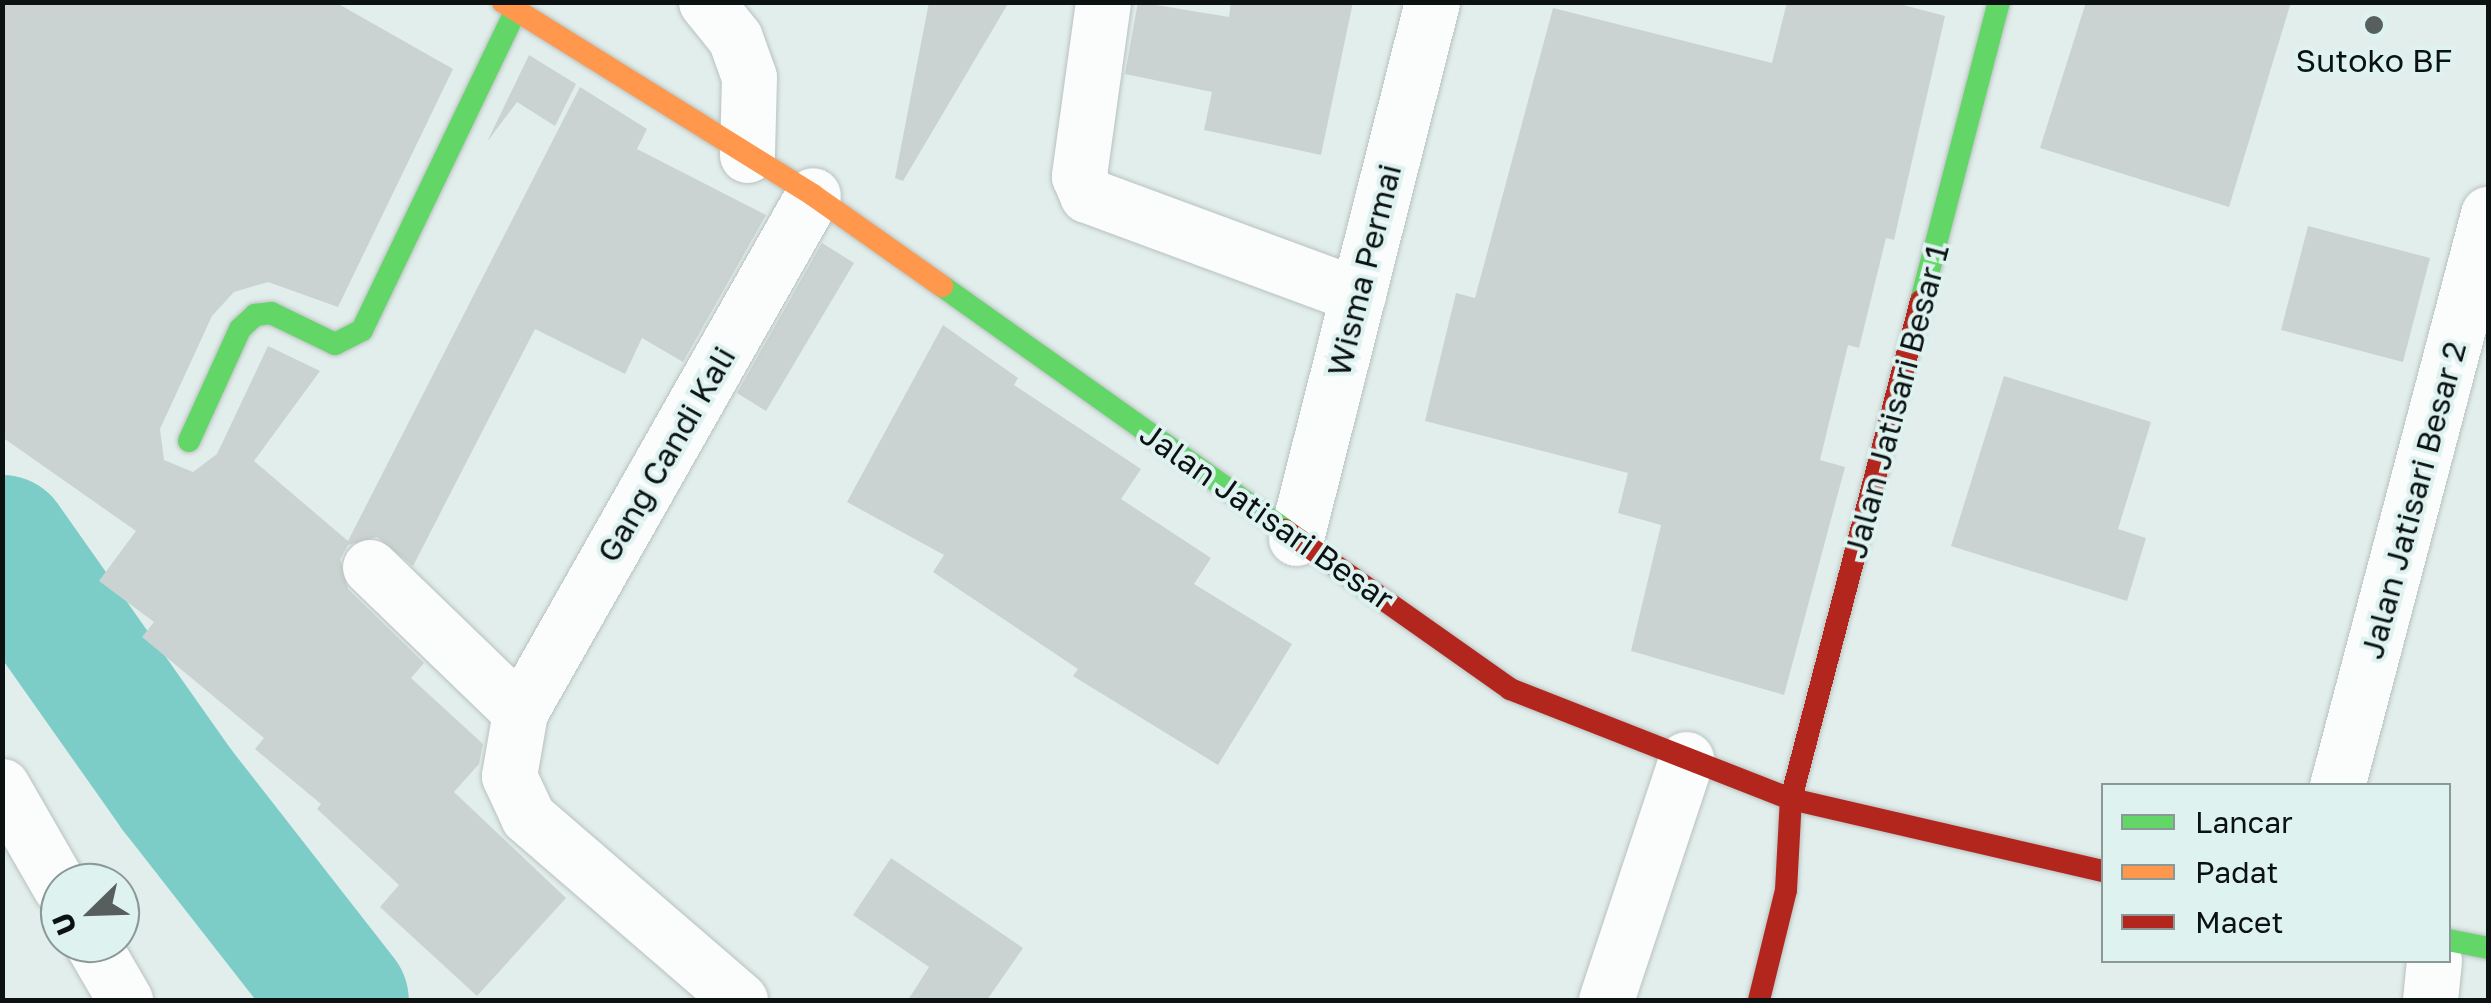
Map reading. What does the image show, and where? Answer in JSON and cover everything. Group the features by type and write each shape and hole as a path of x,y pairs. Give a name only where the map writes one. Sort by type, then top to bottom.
{"street":[{"path":"706,2 735,38 749,77 747,154"},
{"path":"1103,2 1079,176 1087,195 1358,295"},
{"name":"Wisma Permai","path":"1296,538 1432,2"},
{"name":"Jalan Jatisari Besar 1","path":"1759,1000 1786,890 1791,799 1999,2"},
{"path":"189,442 240,329 255,315 271,314 335,344 362,330 510,6"},
{"name":"Jalan Jatisari Besar","path":"510,6 813,196 1510,689 1791,799 2101,870"},
{"name":"Gang Candi Kali","path":"740,1000 528,817 509,776 520,712 813,196"},
{"name":"Jalan Jatisari Besar 2","path":"2338,783 2488,214"},
{"path":"370,567 520,712"},
{"path":"1606,1000 1686,758"},
{"path":"2,786 46,863"},
{"path":"2451,941 2488,948"},
{"path":"104,963 125,1000"},
{"path":"2430,1000 2434,963"}],"building":[{"path":"2,2 335,2 453,69 338,307 268,282 234,292 212,316 160,429 164,460 193,472 217,454 268,346 320,371 254,461 348,541 580,87 647,129 637,149 766,215 683,362 642,338 625,374 535,329 413,566 377,537 348,545 340,559 348,589 424,663 411,678 483,744 479,764 454,792 566,898 477,996 380,907 399,885 317,809 321,804 255,749 264,738 142,637 154,622 99,581 136,531 2,437"},
{"path":"929,2 1009,2 903,181 895,178"},
{"path":"1138,2 1229,17 1231,2 1353,2 1321,155 1204,130 1212,92 1125,74"},
{"path":"1787,2 1892,2 1945,16 1894,240 1886,238 1859,348 1848,345 1820,460 1845,467 1784,695 1631,651 1661,525 1618,513 1628,473 1425,421 1456,293 1475,298 1553,8 1772,63"},
{"path":"2086,2 2291,2 2229,207 2040,148"},
{"path":"529,55 576,84 555,126 517,102 487,142"},
{"path":"2308,226 2430,258 2403,362 2281,330"},
{"path":"822,243 854,263 766,411 737,393"},
{"path":"943,325 1018,378 1014,385 1141,469 1121,499 1211,558 1194,584 1292,644 1218,765 1073,676 1078,669 933,572 944,555 847,502"},
{"path":"2004,376 2151,422 2118,529 2146,538 2127,601 1951,546"},
{"path":"891,858 1023,948 987,1000 908,1000 929,967 853,915"}],"waterway":[{"path":"2,542 177,790 341,1000"}],"traffic: fast":[{"path":"1921,301 1999,2"},
{"path":"189,441 240,329 255,315 271,313 335,344 362,330 516,10"},
{"path":"942,286 1285,530"},
{"path":"2451,941 2488,948"}],"traffic: slow":[{"path":"503,2 813,195 942,286"}],"traffic: jam":[{"path":"1759,1000 1786,890 1791,799 1921,301"},
{"path":"1285,530 1510,689 1791,799 2101,870"}],"place":[{"name":"Sutoko BF","path":"2374,25"}]}
